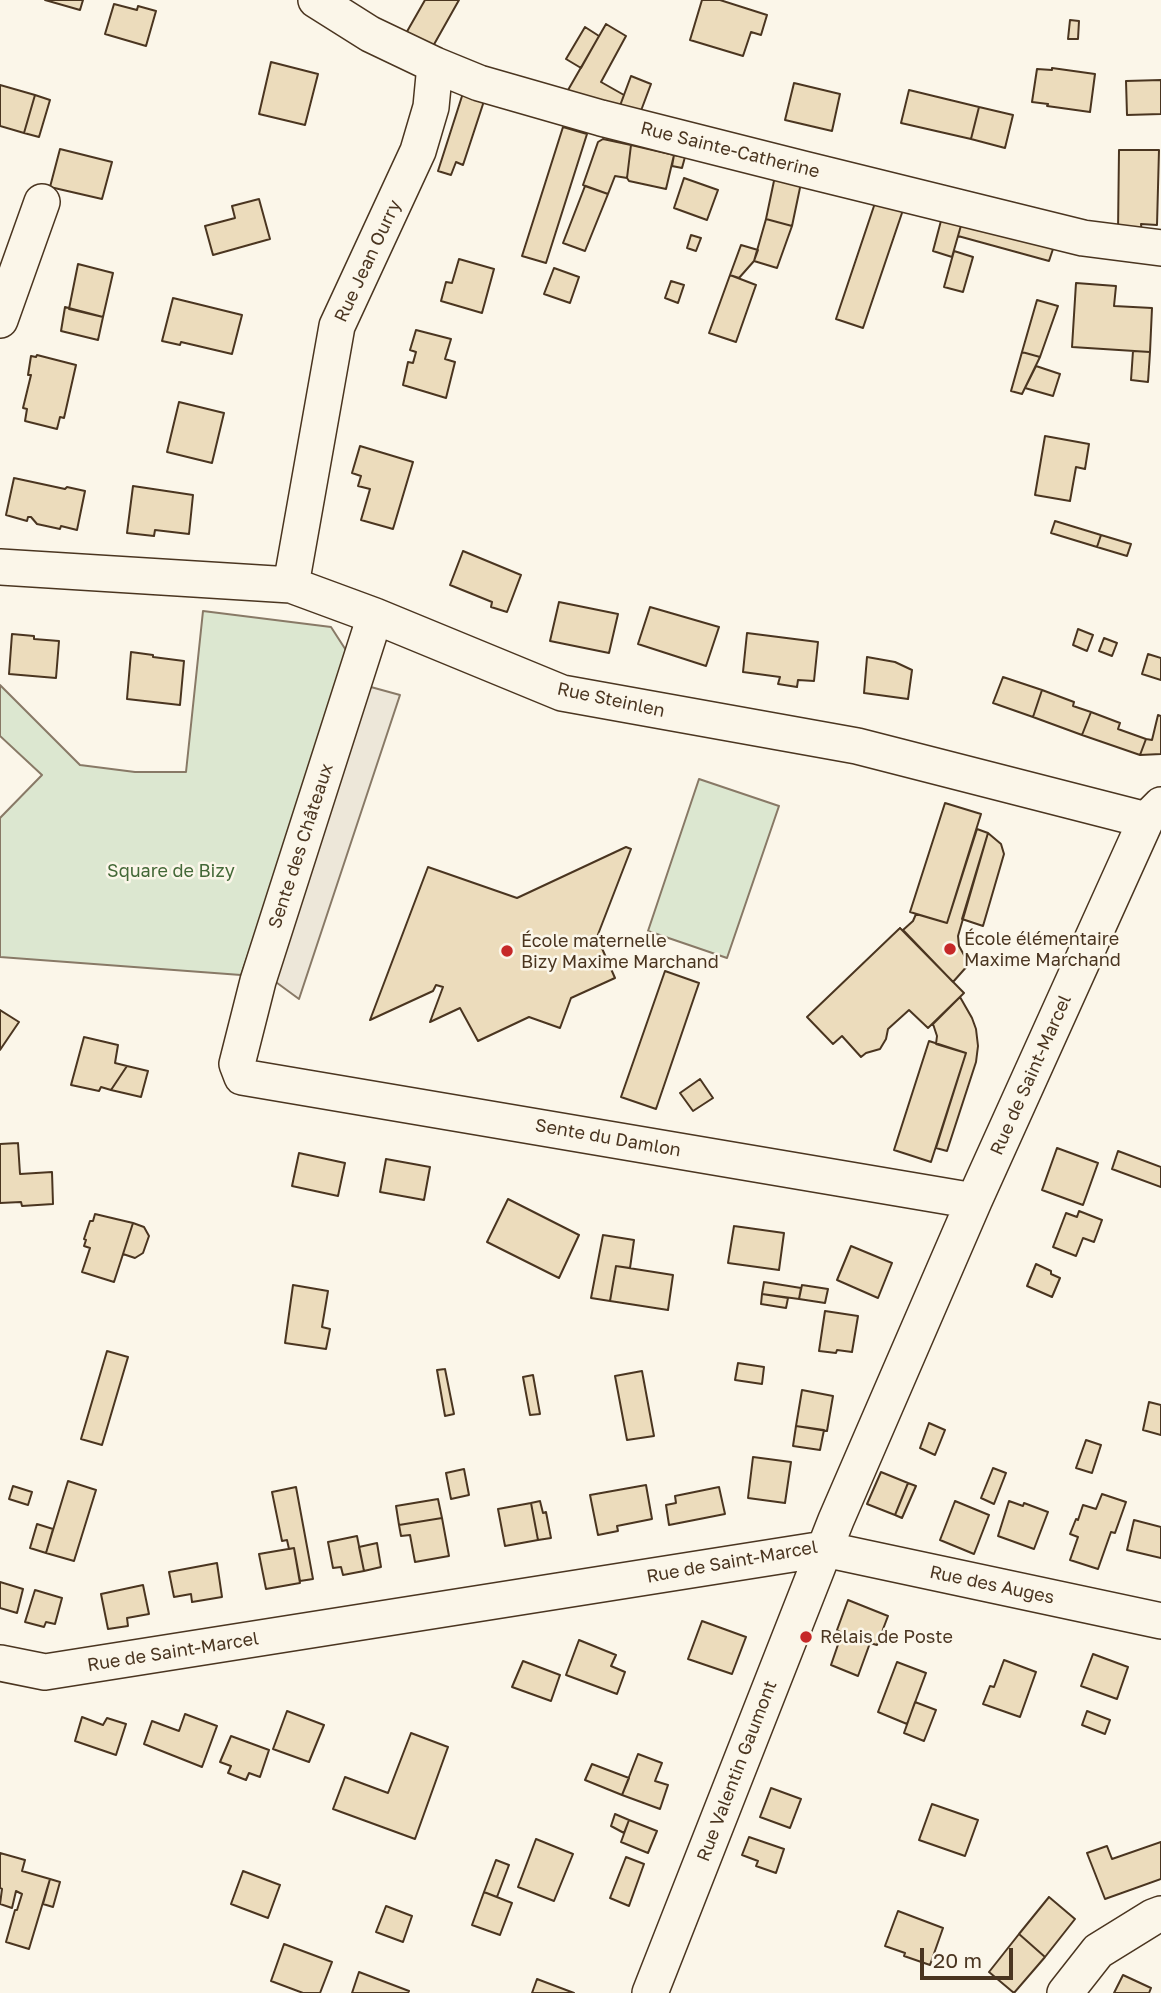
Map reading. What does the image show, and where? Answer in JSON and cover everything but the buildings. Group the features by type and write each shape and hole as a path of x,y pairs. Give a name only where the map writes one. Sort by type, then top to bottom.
{"street":[{"name":"Rue Sainte-Catherine","path":"316,0 370,34 435,65 491,87 803,170 1083,237 1161,248"},
{"name":"Rue Jean Ourry","path":"291,585 337,326 418,151 431,107 435,65"},
{"path":"0,320 42,202"},
{"name":"Rue Steinlen","path":"0,567 291,585 562,693 857,746 1154,812"},
{"name":"Sente des Châteaux","path":"242,1077 237,1064 258,981 374,616"},
{"name":"Rue de Saint-Marcel","path":"0,1663 45,1672 824,1549 974,1200 1154,812"},
{"name":"Sente du Damlon","path":"242,1077 974,1200"},
{"name":"Rue des Auges","path":"824,1549 1161,1622"},
{"name":"Rue Valentin Gaumont","path":"650,1993 824,1549"},
{"path":"1065,1993 1098,1951 1161,1914"}],"green space":[{"name":"Square de Bizy","path":"203,611 331,627 351,658 241,975 0,957 0,818 42,775 0,736 0,685 80,765 135,772 186,772"},
{"path":"699,779 779,806 727,958 648,931"}],"shaded area":[{"path":"349,681 400,695 299,999 254,966"}],"place":[{"name":"École élémentaire Maxime Marchand","path":"950,949"},
{"name":"École maternelle Bizy Maxime Marchand","path":"507,951"},
{"name":"Relais de Poste","path":"806,1637"}]}
